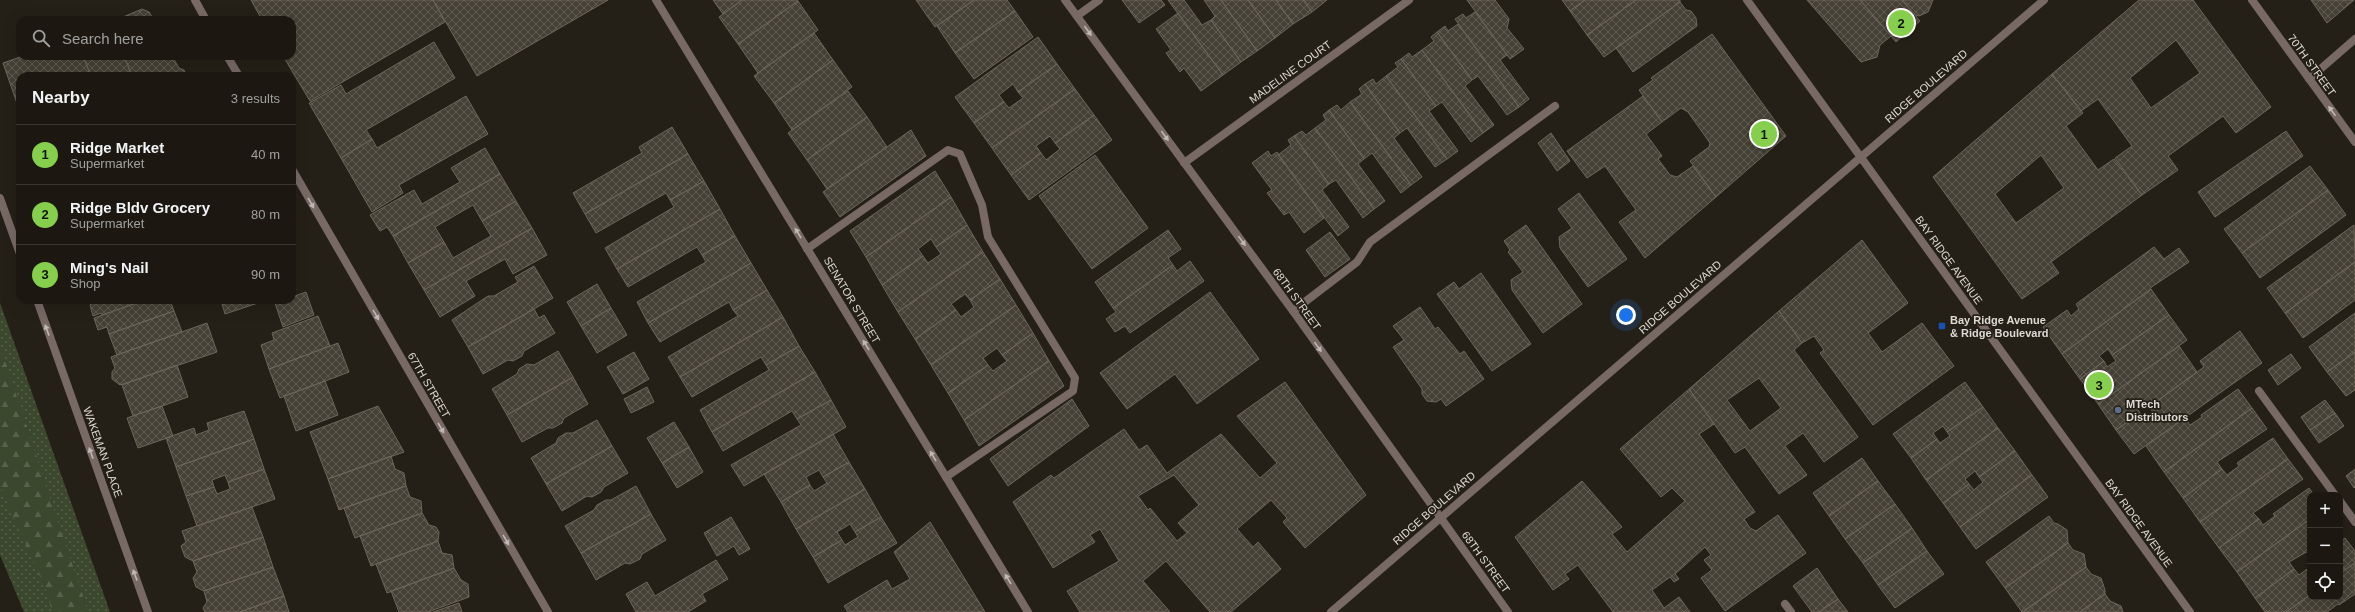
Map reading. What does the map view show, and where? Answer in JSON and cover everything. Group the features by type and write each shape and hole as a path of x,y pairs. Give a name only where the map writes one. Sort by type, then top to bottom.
{"street":[{"path":"195,0 204,16"},
{"name":"SENATOR STREET","path":"656,0 1028,612"},
{"name":"68TH STREET","path":"1065,0 1293,311 1508,612"},
{"path":"1077,16 1099,0"},
{"name":"MADELINE COURT","path":"1184,163 1409,0"},
{"name":"BAY RIDGE AVENUE","path":"1747,0 2190,612"},
{"name":"RIDGE BOULEVARD","path":"1331,612 2044,0"},
{"name":"70TH STREET","path":"2252,0 2355,142"},
{"path":"2309,79 2355,39"},
{"path":"229,60 236,72"},
{"path":"1293,311 1358,262 1370,242 1555,106"},
{"path":"808,249 948,150 960,154 982,205 988,237 1075,378 1073,391 946,477"},
{"name":"67TH STREET","path":"296,176 548,612"},
{"path":"0,198 16,243"},
{"name":"WAKEMAN PLACE","path":"38,304 148,612"},
{"path":"2259,391 2333,492"},
{"path":"2343,505 2355,522"},
{"path":"1785,604 1791,612"}],"green space":[{"path":"0,303 110,612 24,612 0,555"},
{"path":"0,346 88,612 52,612 47,592 0,486"}],"building":[{"path":"251,0 433,0 445,22 310,101 296,78 296,72 293,72 285,60 296,60 296,16 260,16"},
{"path":"433,0 608,0 477,76"},
{"path":"713,0 742,0 723,14"},
{"path":"742,0 798,1 738,44 719,17"},
{"path":"916,0 974,0 935,27"},
{"path":"974,0 1007,0 1015,11 955,53 937,26"},
{"path":"1122,0 1161,0 1165,5 1139,23"},
{"path":"1168,0 1184,0 1202,25 1211,20 1241,62 1223,75"},
{"path":"1204,0 1221,0 1257,51 1241,62 1211,20 1215,16"},
{"path":"1221,0 1248,0 1275,38 1257,51"},
{"path":"1248,0 1276,0 1293,24 1275,38"},
{"path":"1276,0 1303,0 1312,12 1293,24"},
{"path":"1303,0 1327,0 1312,12"},
{"path":"1467,0 1495,0 1509,19 1507,28 1524,49 1510,59"},
{"path":"1562,0 1585,0 1570,11"},
{"path":"1585,0 1636,0 1587,35 1570,11"},
{"path":"1636,0 1680,0 1680,2 1604,57 1587,35"},
{"path":"1807,0 1860,0 1891,36 1880,45 1877,57 1861,62"},
{"path":"1860,0 1902,0 1920,21 1896,42"},
{"path":"1902,0 1933,0 1928,12 1919,16 1915,15"},
{"path":"2139,0 2193,0 2271,107 2236,133 2223,116 2168,156 2178,170 2142,195 2115,158 2132,146 2098,99 2081,111 2052,74","holes":["2176,40 2200,73 2151,108 2130,78"]},
{"path":"2311,0 2354,0 2327,23"},
{"path":"798,1 818,30 758,73 738,44"},
{"path":"1680,2 1686,10 1691,11 1696,18 1697,26 1633,72 1616,48"},
{"path":"142,9 149,12 152,16 125,16"},
{"path":"1015,11 1033,37 974,79 955,53"},
{"path":"1475,12 1507,55 1500,60 1529,99 1519,107 1455,19 1463,14 1466,18"},
{"path":"1178,13 1223,75 1201,91 1184,68 1180,72 1166,53 1171,50 1156,29"},
{"path":"1458,24 1519,107 1507,115 1478,76 1472,80 1437,32 1445,26 1448,31"},
{"path":"1437,32 1472,80 1465,86 1494,125 1483,133 1422,50 1434,41 1431,37"},
{"path":"814,33 833,60 774,103 754,76"},
{"path":"1712,34 1786,136 1716,197 1690,161 1709,147 1710,143 1688,112 1681,108 1662,122 1639,90 1653,80 1651,78"},
{"path":"1038,37 1057,64 1018,92 1013,84 999,95 1004,102 974,123 955,97"},
{"path":"434,42 455,78 366,130 372,139 341,158 309,103 341,85 346,94"},
{"path":"1422,50 1483,133 1471,142 1442,102 1436,106 1401,59 1409,53 1412,57"},
{"path":"16,58 16,60 85,60 89,72 16,72 16,100 3,63"},
{"path":"1401,59 1436,106 1429,111 1458,151 1447,159 1386,76 1398,67 1395,63"},
{"path":"85,60 126,60 130,72 89,72"},
{"path":"126,60 174,60 179,68 185,72 130,72"},
{"path":"833,60 852,87 792,130 774,103"},
{"path":"1057,64 1075,89 992,148 974,123 1004,102 1009,108 1023,98 1018,92"},
{"path":"2052,74 2083,113 2066,126 2098,170 2114,159 2142,195 2051,262 2059,273 2022,299 1933,177","holes":["2041,155 2064,188 2016,223 1995,194"]},
{"path":"1386,76 1447,159 1435,167 1407,128 1400,133 1365,84 1373,79 1376,84"},
{"path":"1365,84 1400,133 1394,138 1422,177 1411,185 1350,102 1362,94 1359,89"},
{"path":"1075,89 1094,115 1055,143 1050,136 1036,146 1041,153 1011,175 992,148"},
{"path":"848,91 867,117 807,160 788,133"},
{"path":"466,96 488,134 399,185 403,193 372,212 341,158 372,139 377,148"},
{"path":"1643,96 1662,122 1646,134 1662,156 1658,159 1670,175 1677,177 1693,166 1716,197 1645,258 1619,222 1636,210 1605,166 1587,178 1567,151"},
{"path":"1350,102 1411,185 1401,193 1372,153 1364,159 1329,110 1337,105 1341,110"},
{"path":"1329,110 1364,159 1358,164 1385,201 1374,209 1315,128 1326,120 1323,115"},
{"path":"1094,115 1112,140 1029,200 1011,175 1041,153 1046,160 1060,149 1055,143"},
{"path":"867,117 887,147 827,189 807,160"},
{"path":"672,127 688,154 585,214 573,193 642,153 639,147"},
{"path":"1315,128 1374,209 1363,218 1336,180 1329,184 1294,136 1302,131 1306,135"},
{"path":"911,130 926,156 840,217 823,192"},
{"path":"2286,131 2303,156 2215,217 2198,192"},
{"path":"1551,133 1570,161 1557,171 1538,143"},
{"path":"1294,136 1329,184 1322,190 1349,227 1338,236 1278,155 1291,145 1288,140"},
{"path":"485,148 500,174 393,236 387,227 380,231 370,215 414,190 422,204 460,182 451,168"},
{"path":"1268,151 1271,156 1277,152 1324,218 1304,233 1289,212 1284,215 1267,193 1272,190 1252,163"},
{"path":"688,154 704,181 670,200 666,193 596,233 585,214"},
{"path":"1095,155 1148,228 1092,269 1039,196"},
{"path":"2310,166 2328,190 2242,253 2224,229"},
{"path":"935,171 951,197 866,257 850,231"},
{"path":"500,174 516,201 482,221 473,205 435,227 444,242 408,263 393,236"},
{"path":"704,181 720,209 617,269 605,248 674,207 670,200"},
{"path":"2328,190 2346,215 2260,278 2242,253"},
{"path":"1579,193 1627,259 1588,287 1560,248 1559,237 1572,228 1558,209"},
{"path":"951,197 967,225 936,247 931,239 918,249 923,256 882,285 866,257"},
{"path":"516,201 532,228 424,290 408,263 444,242 453,258 491,236 482,221"},
{"path":"720,209 735,236 702,255 697,247 628,287 617,269"},
{"path":"967,225 983,252 898,312 882,285 923,256 928,263 941,254 936,247"},
{"path":"1526,225 1582,304 1543,333 1512,290 1511,280 1523,272 1508,252 1510,250 1504,241"},
{"path":"2354,225 2355,262 2285,313 2267,288"},
{"path":"532,228 547,255 513,274 505,259 466,281 475,296 440,317 424,290"},
{"path":"1168,230 1181,249 1168,258 1173,265 1113,308 1095,282"},
{"path":"1330,232 1350,259 1325,277 1306,250"},
{"path":"735,236 751,263 648,323 637,302 706,262 702,255"},
{"path":"1862,240 1908,303 1868,333 1882,352 1922,323 1954,366 1873,425 1820,353 1824,350 1814,336 1802,343 1779,311"},
{"path":"2154,247 2164,259 2179,248 2189,262 2150,288 2151,289 2062,354 2043,327 2067,310 2071,316 2079,309 2076,304"},
{"path":"983,252 1000,279 970,300 965,294 951,304 956,310 915,339 898,312"},
{"path":"1190,261 1204,281 1130,333 1125,326 1115,332 1106,319 1116,312 1113,308 1173,265 1177,271"},
{"path":"2355,262 2355,300 2303,338 2285,313"},
{"path":"751,263 767,290 733,310 729,302 660,342 648,323"},
{"path":"534,266 553,298 468,347 452,320 488,296 494,296 518,282 515,277"},
{"path":"1481,273 1531,344 1492,371 1437,294 1454,282 1459,289"},
{"path":"1000,279 1016,305 931,365 915,339 956,310 961,317 974,307 970,300"},
{"path":"597,284 611,308 581,326 567,302"},
{"path":"2151,289 2169,315 2112,355 2108,349 2099,356 2104,361 2080,379 2062,354"},
{"path":"767,290 783,317 680,377 668,357 738,316 733,310"},
{"path":"306,292 314,315 283,327 275,304 296,304 296,296"},
{"path":"1210,292 1259,359 1197,404 1175,374 1127,409 1100,373"},
{"path":"134,304 102,315 101,313 93,316 90,305"},
{"path":"134,304 171,304 174,311 109,334 107,327 98,330 94,318"},
{"path":"222,304 255,304 225,314"},
{"path":"1016,305 1033,333 1002,355 997,348 983,358 988,365 948,393 931,365"},
{"path":"1420,307 1435,329 1438,327 1460,354 1464,351 1484,379 1446,406 1441,399 1436,402 1427,401 1422,394 1422,389 1393,347 1404,340 1393,326"},
{"path":"611,308 627,335 597,353 581,326"},
{"path":"534,309 539,318 544,315 555,333 524,351 522,356 513,361 508,360 483,374 468,347"},
{"path":"174,311 182,332 117,355 109,334"},
{"path":"1779,311 1802,343 1794,350 1858,437 1824,462 1803,433 1785,446 1807,475 1779,494 1745,447 1735,453 1689,389","holes":["1759,378 1781,408 1750,431 1727,400"]},
{"path":"2355,313 2355,352 2327,372 2309,347"},
{"path":"2169,315 2187,340 2098,404 2080,379 2104,361 2107,367 2116,361 2112,355"},
{"path":"318,316 330,346 269,369 261,345 274,340 272,333"},
{"path":"783,317 799,346 766,365 761,357 692,397 680,377"},
{"path":"207,323 217,352 120,385 112,379 112,372 115,368 111,357"},
{"path":"2240,331 2262,363 2134,454 2116,430 2140,413 2144,418 2153,412 2149,407 2204,367 2200,361"},
{"path":"1033,333 1049,361 964,420 948,393 988,365 993,371 1007,361 1002,355"},
{"path":"338,343 349,372 280,398 269,369"},
{"path":"799,346 815,372 712,432 700,410 769,370 766,365"},
{"path":"2179,346 2197,372 2149,407 2144,400 2136,407 2140,413 2116,430 2098,404"},
{"path":"558,351 573,377 507,415 492,389 517,374 519,369 527,364 534,365"},
{"path":"634,352 649,379 623,394 607,367"},
{"path":"2355,352 2355,390 2346,396 2327,372"},
{"path":"2291,354 2301,368 2278,385 2268,370"},
{"path":"1049,361 1064,386 979,446 964,420"},
{"path":"177,365 188,397 133,416 122,385"},
{"path":"815,372 831,400 797,419 792,411 723,451 712,432"},
{"path":"573,377 588,404 564,418 562,423 553,428 548,428 522,442 507,415"},
{"path":"325,381 338,415 296,431 284,396"},
{"path":"1285,382 1366,495 1305,548 1283,522 1287,518 1271,500 1237,529 1253,547 1258,542 1281,569 1231,612 1210,612 1166,561 1143,581 1170,612 1080,612 1067,591 1119,561 1100,529 1090,535 1095,542 1053,568 1013,502 1051,475 1054,478 1124,429 1139,450 1147,445 1167,473 1221,434 1260,478 1277,463 1237,416","holes":["1174,475 1199,505 1178,523 1187,533 1177,541 1150,508 1148,510 1138,496"]},
{"path":"1965,382 1983,407 1947,432 1943,426 1933,433 1937,439 1911,458 1893,434"},
{"path":"647,387 654,402 631,413 624,399"},
{"path":"1689,389 1714,424 1699,434 1755,512 1744,519 1750,528 1756,531 1778,515 1806,553 1725,611 1701,578 1712,570 1704,560 1711,555 1705,547 1675,574 1679,579 1674,582 1670,577 1652,590 1664,608 1679,597 1690,612 1613,612 1578,565 1565,574 1569,579 1553,590 1515,537 1582,481 1622,527 1612,534 1627,552 1685,501 1672,488 1661,497 1620,449"},
{"path":"2238,389 2252,408 2164,472 2146,446 2185,418 2190,425 2202,417 2201,415"},
{"path":"1072,399 1089,426 1008,486 990,459"},
{"path":"831,400 846,427 744,486 731,465 801,425 797,419"},
{"path":"2325,400 2335,413 2310,430 2301,417"},
{"path":"162,406 173,436 138,448 127,418"},
{"path":"378,406 404,452 328,479 310,432"},
{"path":"1983,407 1998,428 1926,480 1911,458 1937,439 1940,443 1950,436 1947,432"},
{"path":"2252,408 2267,429 2217,462 2222,469 2183,498 2164,472"},
{"path":"244,411 254,439 176,467 166,438 194,428 196,435 209,430 207,423"},
{"path":"2335,413 2344,426 2319,443 2310,430"},
{"path":"597,420 612,446 546,484 531,458 556,443 558,438 566,433 573,433"},
{"path":"674,422 689,447 662,463 647,438"},
{"path":"1998,428 2015,451 1979,477 1975,471 1965,479 1969,484 1943,503 1926,480"},
{"path":"833,434 849,462 823,477 819,470 806,477 810,485 781,502 764,474"},
{"path":"2273,438 2288,459 2200,522 2183,498 2222,469 2227,475 2239,466 2237,463"},
{"path":"254,439 264,469 228,482 225,475 212,480 214,487 186,496 176,467"},
{"path":"612,446 628,473 604,487 601,492 592,497 587,496 562,511 546,484"},
{"path":"689,447 703,472 677,488 662,463"},
{"path":"2015,451 2032,475 1960,527 1943,503 1969,484 1974,490 1983,482 1979,477"},
{"path":"391,456 395,469 404,473 406,486 339,510 328,479"},
{"path":"1862,458 1878,481 1829,516 1813,493"},
{"path":"2288,459 2303,479 2253,513 2259,519 2219,548 2200,522"},
{"path":"849,462 865,489 796,529 781,502 810,485 814,491 827,483 823,477"},
{"path":"264,469 275,499 197,526 186,496 214,487 217,494 230,489 228,482"},
{"path":"2355,469 2355,487 2354,488 2346,476"},
{"path":"2032,475 2048,497 1976,549 1960,527"},
{"path":"1878,481 1895,504 1845,539 1829,516"},
{"path":"406,486 410,497 421,501 422,513 355,538 344,508"},
{"path":"636,486 651,514 581,553 565,526 594,510 597,505 606,500 611,500"},
{"path":"2309,488 2312,492 2307,492 2307,521 2237,572 2219,548 2259,519 2263,525 2275,516 2273,514"},
{"path":"865,489 881,517 855,532 850,524 837,532 842,540 813,557 796,529"},
{"path":"1895,504 1912,528 1863,563 1845,539"},
{"path":"252,507 263,537 193,561 185,557 181,546 186,542 182,531"},
{"path":"422,513 429,525 436,527 439,532 438,541 371,566 360,536"},
{"path":"651,514 666,540 642,554 640,559 630,564 625,563 596,580 581,553"},
{"path":"2049,516 2054,523 2067,530 2068,543 2005,588 1986,562"},
{"path":"731,517 750,549 739,555 734,546 717,556 704,533"},
{"path":"881,517 897,543 828,583 813,557 842,540 845,545 858,537 855,532"},
{"path":"2307,521 2307,552 2289,562 2294,569 2255,598 2237,572"},
{"path":"930,522 985,612 848,612 844,606 887,580 892,589 910,579 894,552"},
{"path":"1912,528 1927,551 1878,585 1863,563"},
{"path":"263,537 273,567 204,591 196,587 193,578 197,572 193,561"},
{"path":"2345,538 2355,551 2355,563 2343,571 2343,564 2343,540"},
{"path":"438,541 442,553 452,555 454,568 387,593 376,564"},
{"path":"2068,543 2073,550 2084,554 2086,567 2022,612 2005,588"},
{"path":"1927,551 1944,574 1895,608 1878,585"},
{"path":"716,560 728,579 702,594 706,601 688,612 636,612 626,594 647,582 655,596"},
{"path":"2355,563 2355,594 2327,612 2286,612 2307,597 2307,600 2343,600 2343,571"},
{"path":"273,567 284,596 240,612 205,612 203,608 207,602 204,591"},
{"path":"2086,567 2091,574 2101,578 2105,594 2080,612 2023,612"},
{"path":"454,568 461,580 468,584 469,597 428,612 399,612 391,591"},
{"path":"1817,568 1838,599 1819,612 1812,612 1793,586"},
{"path":"2294,569 2299,575 2307,569 2307,597 2286,612 2265,612 2255,598"},
{"path":"2105,594 2110,601 2121,606 2123,612 2080,612"},
{"path":"284,596 289,612 240,612"},
{"path":"1838,599 1848,612 1819,612"},
{"path":"459,603 462,612 433,612"}],"place":[{"name":"Ridge Bldv Grocery","path":"1901,23"},
{"name":"Ridge Market","path":"1764,134"},
{"name":"Bay Ridge Avenue & Ridge Boulevard","path":"1942,326"},
{"name":"Ming's Nail","path":"2099,385"},
{"name":"MTech Distributors","path":"2118,410"}]}
